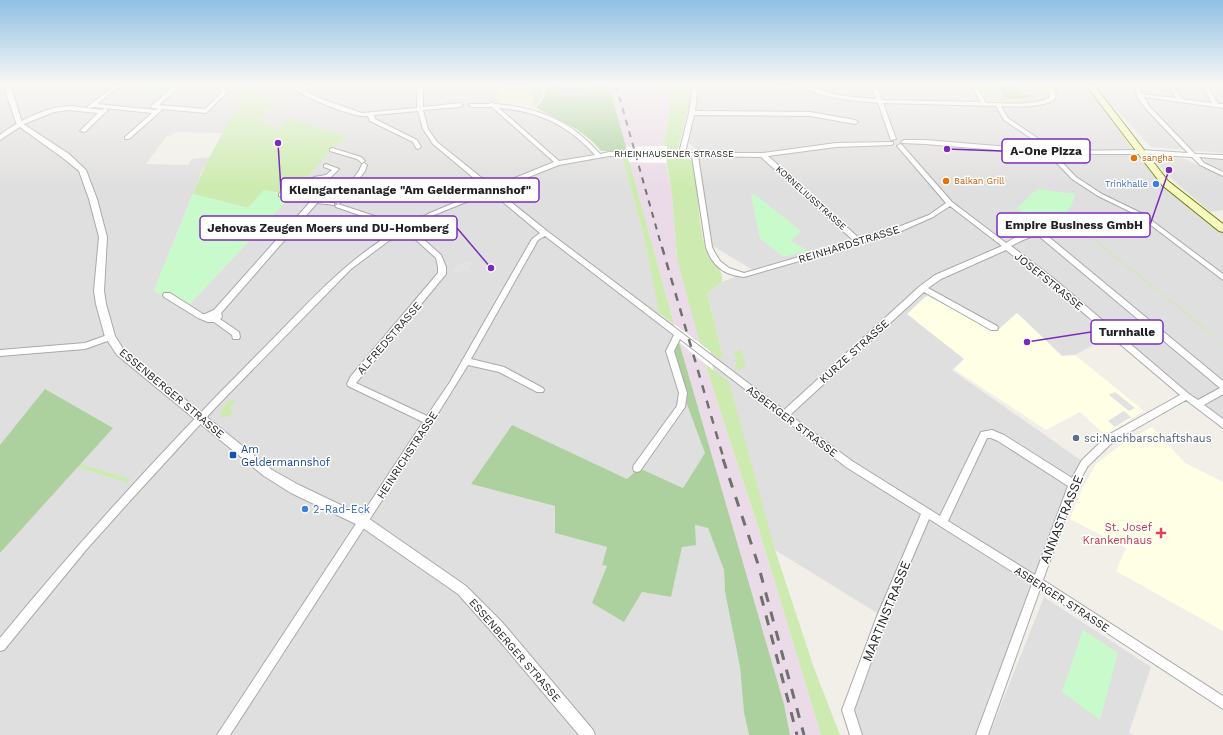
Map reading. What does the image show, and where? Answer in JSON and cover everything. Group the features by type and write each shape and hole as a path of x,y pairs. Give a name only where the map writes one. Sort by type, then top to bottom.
{"main road":[{"path":"1118,119 1165,183 1223,229"}],"street":[{"path":"17,119 19,124"},
{"path":"0,138 9,129 33,119"},
{"path":"83,131 95,119"},
{"path":"127,138 146,119"},
{"path":"372,119 415,141 418,147"},
{"name":"ASBERGER STRASSE","path":"422,119 423,125 435,143 492,190 678,335 848,464 927,512 1223,703"},
{"path":"509,119 558,163"},
{"name":"RHEINHAUSENER STRASSE","path":"553,119 585,140 598,155 763,154 892,141 902,144 925,142 1046,150 1055,154 1141,152 1223,157"},
{"path":"682,154 690,119"},
{"path":"840,119 855,122"},
{"path":"885,119 892,141"},
{"path":"1006,119 1046,150"},
{"path":"1159,119 1202,164 1223,174"},
{"name":"ESSENBERGER STRASSE","path":"19,124 79,166 88,183 104,237 99,291 101,304 110,337 120,352 202,417 239,451 268,473 295,489 364,522 462,590 497,627 588,735"},
{"name":"JOSEFSTRASSE","path":"902,144 950,204 1050,280 1186,396 1223,424"},
{"path":"332,150 359,158 363,163 362,171 336,204"},
{"name":"REINHARDSTRASSE","path":"695,154 707,242 712,258 721,268 735,275 744,275 909,226 931,216 950,204"},
{"name":"KORNELIUSSTRASSE","path":"763,154 859,242"},
{"path":"1055,154 1074,178 1100,195 1141,215 1223,278"},
{"path":"0,646 51,582 113,510 349,267 385,240 432,214 558,163 598,155"},
{"path":"299,198 316,178 328,177 336,169 326,166"},
{"path":"292,181 281,195 336,204 405,228"},
{"path":"213,316 315,201"},
{"name":"ALFREDSTRASSE","path":"405,228 411,231 439,257 442,267 442,274 354,378 351,384 429,421"},
{"name":"HEINRICHSTRASSE","path":"223,735 261,674 364,522 429,421 466,361 535,239 546,233"},
{"name":"KURZE STRASSE","path":"784,415 923,288 938,277 1002,250 1010,243 1032,234 1042,235 1223,386"},
{"path":"923,288 994,328"},
{"path":"167,295 201,316 213,316 236,334 236,337"},
{"path":"637,468 681,407 683,393 670,351 678,335"},
{"path":"0,353 85,346 110,337"},
{"path":"466,361 501,369 540,390"},
{"path":"1197,404 1223,390"},
{"name":"ANNASTRASSE","path":"982,735 1036,582 1073,484 1085,463 1111,438 1186,396"},
{"path":"942,522 984,435 992,434 1001,438 1073,484"},
{"name":"MARTINSTRASSE","path":"856,735 848,710 882,616 927,512"}],"shaded area":[{"path":"0,119 230,119 223,133 178,132 166,137 146,164 188,165 192,159 210,157 202,171 154,291 168,293 188,306 292,195 331,150 348,137 278,128 261,119 547,119 581,140 598,155 605,154 622,156 644,237 660,315 674,324 705,453 683,488 639,468 627,479 512,426 471,484 555,506 556,533 607,547 602,565 608,566 642,592 671,596 682,546 695,525 708,528 724,570 725,592 740,667 744,713 749,735 0,735 0,553 30,518 0,445"},
{"path":"618,119 669,119 663,146 626,147"},
{"path":"694,119 1111,119 1133,150 1159,180 1223,232 1223,424 1113,334 1075,355 1062,356 1017,313 952,370 1085,463 982,735 856,735 848,710 882,616 775,550 713,370 710,351 723,356 707,293 722,282 753,270 711,245 698,151 689,143"},
{"path":"1125,119 1223,119 1223,153 1151,147"},
{"path":"1152,154 1185,159 1223,177 1223,210 1210,212 1165,173"},
{"path":"1204,158 1223,159 1223,171 1206,163"},
{"path":"629,162 666,163 672,194 677,259 701,344 674,324"},
{"path":"467,261 473,261 468,270 498,278 466,271 451,274 456,266"},
{"path":"928,296 996,332 1017,313 1062,356 1075,355 1144,411 1105,435 1080,412 1046,430 954,369 964,359 907,314"},
{"path":"679,342 705,364 759,530 821,735 790,735 784,704"},
{"path":"1115,392 1135,408 1129,411 1109,395"},
{"path":"1124,411 1131,417 1115,427 1108,421"},
{"name":"St. Josef Krankenhaus","path":"1152,427 1185,463 1223,482 1223,631 1116,571 1126,548 1070,519 1081,491 1096,464 1123,443"},
{"path":"1044,597 1151,667 1129,732 1133,735 989,735"}],"green space":[{"path":"230,119 261,119 277,128 287,119 292,119 348,137 331,150 292,195 264,190 248,208 193,194"},
{"path":"559,119 618,119 627,151 601,151 588,137"},
{"path":"668,119 686,119 678,148 674,150 663,147"},
{"path":"622,156 628,157 674,324 637,297 659,312 644,237"},
{"path":"674,156 690,158 687,159 693,161 702,234 708,255 720,271 722,278 722,282 707,293 723,356 720,358 710,352 713,370 729,382 775,550 814,668 840,735 821,735 759,530 707,370 677,259 672,194 666,158 674,159"},
{"path":"1037,189 1075,194 1074,199 1067,212 1050,225 1016,209"},
{"path":"264,190 292,195 188,306 168,293 163,296 154,291 193,194 248,208"},
{"path":"753,193 801,231 791,241 812,253 808,254 801,252 784,257 760,239 751,195"},
{"path":"1072,223 1187,313 1223,345 1179,308"},
{"path":"679,342 784,704 790,735 749,735 744,713 740,667 725,592 724,570 708,528 695,525 696,545 682,547 671,597 642,592 624,622 592,603 607,566 602,565 607,547 555,533 555,506 471,484 512,425 627,479 639,468 683,488 705,453 685,399 672,350"},
{"path":"740,349 744,358 745,366 738,371 735,368 737,359 734,353"},
{"path":"45,389 113,428 0,553 0,445"},
{"path":"230,400 236,401 230,408 234,412 228,417 220,417 221,410"},
{"path":"80,464 131,479 128,483 77,467"},
{"path":"1083,630 1118,653 1100,720 1062,692"}],"pier":[{"path":"667,146 666,163 629,162 626,147"},
{"path":"674,324 710,351 713,370 679,342"}],"railway":[{"path":"626,119 662,248"},
{"path":"662,247 724,460"},
{"path":"723,459 758,564 804,735"},
{"path":"761,596 797,735"}],"place":[{"name":"Kleingartenanlage \"Am Geldermannshof\"","path":"278,143"},
{"name":"A-One Pizza","path":"947,149"},
{"name":"sangha","path":"1134,158"},
{"name":"Empire Business GmbH","path":"1169,170"},
{"name":"Balkan Grill","path":"946,181"},
{"name":"Trinkhalle","path":"1156,184"},
{"name":"Jehovas Zeugen Moers und DU-Homberg","path":"491,268"},
{"name":"Turnhalle","path":"1027,342"},
{"name":"sci:Nachbarschaftshaus","path":"1076,438"},
{"name":"Am Geldermannshof","path":"233,455"},
{"name":"2-Rad-Eck","path":"305,509"},
{"name":"St. Josef Krankenhaus","path":"1161,533"}]}
